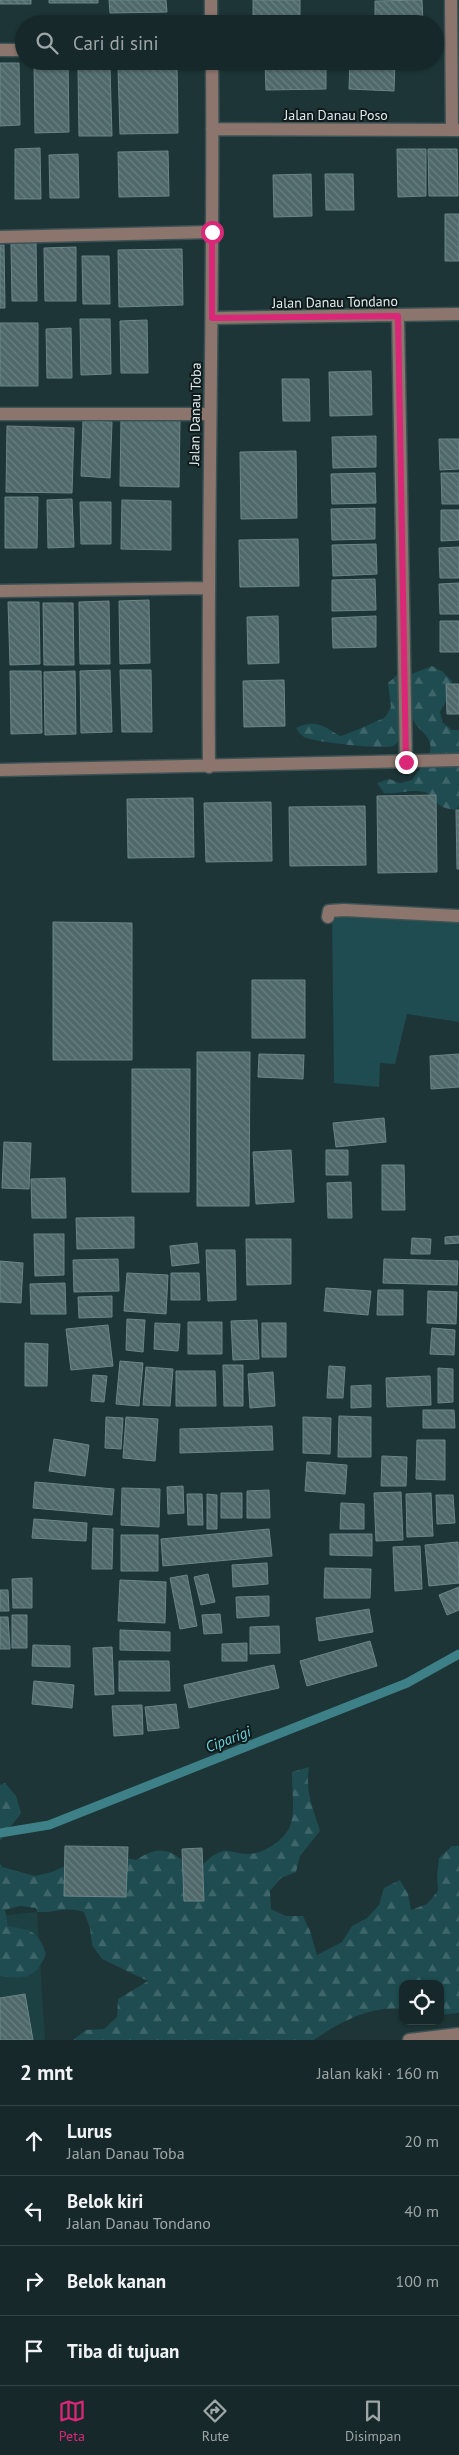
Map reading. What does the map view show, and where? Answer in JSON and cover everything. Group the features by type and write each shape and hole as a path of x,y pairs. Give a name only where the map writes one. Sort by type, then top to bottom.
{"street":[{"path":"211,0 211,15"},
{"path":"451,0 455,130"},
{"path":"0,50 15,50"},
{"name":"Jalan Danau Toba","path":"209,767 208,588 212,318 212,70"},
{"name":"Jalan Danau Poso","path":"212,129 455,130"},
{"path":"0,237 212,232"},
{"name":"Jalan Danau Tondano","path":"212,318 459,314"},
{"path":"398,316 406,762"},
{"path":"0,414 210,414"},
{"path":"0,591 208,588"},
{"path":"0,770 209,767 459,760"},
{"path":"328,917 329,911 338,910 459,916"},
{"path":"409,2040 459,2034"}],"shaded area":[{"path":"37,1912 45,2040 0,2040 0,1916"}],"green space":[{"path":"432,666 443,672 452,681 451,692 440,712 443,723 452,730 459,730 459,806 456,810 441,806 424,792 384,793 377,783 389,779 400,783 412,780 427,760 430,743 412,718 396,744 387,747 348,745 310,739 303,736 296,728 314,724 340,736 377,721 385,717 391,707 388,683 397,675 409,675"},
{"path":"459,915 459,1022 407,1014 395,1064 380,1063 379,1087 334,1083 332,916"},
{"path":"309,1767 309,1793 320,1831 300,1856 296,1872 281,1878 270,1891 271,1909 286,1916 303,1916 310,1931 317,1955 342,1942 352,1926 367,1918 379,1905 384,1888 400,1880 408,1894 411,1910 427,1904 438,1891 439,1858 452,1846 459,1846 459,2013 444,2015 444,1980 399,1980 399,2009 391,2008 356,2016 314,2040 73,2040 86,2030 104,2029 117,2017 118,1999 148,1981 102,1959 92,1945 90,1928 84,1912 77,1910 37,1912 36,1908 20,1906 5,1910 8,1926 33,1932 40,1940 46,1954 38,1968 29,1976 16,1978 0,1976 0,1863 2,1867 35,1876 52,1872 84,1857 101,1853 136,1860 154,1851 161,1851 168,1852 181,1859 196,1872 219,1852 252,1854 265,1850 283,1837 292,1820 292,1772"},
{"path":"5,1783 16,1796 21,1813 0,1841 0,1785"}],"building":[{"path":"0,0 31,0 31,4 0,4"},
{"path":"49,0 98,0 98,3 49,3"},
{"path":"109,0 166,0 167,12 110,13"},
{"path":"253,0 300,0 300,15 253,15"},
{"path":"422,0 423,15 375,15 375,1"},
{"path":"0,63 15,63 15,70 19,70 20,125 0,126"},
{"path":"34,70 68,70 69,132 35,133"},
{"path":"78,70 110,70 112,136 79,136"},
{"path":"118,70 177,70 178,133 120,134"},
{"path":"265,70 326,70 326,89 266,90"},
{"path":"350,70 395,70 394,91 349,89"},
{"path":"40,148 41,199 15,199 15,149"},
{"path":"397,149 426,149 426,196 398,197"},
{"path":"428,149 457,149 458,196 429,196"},
{"path":"168,151 169,196 119,197 118,152"},
{"path":"78,154 79,198 50,198 49,155"},
{"path":"311,174 312,216 274,217 273,175"},
{"path":"325,174 353,174 354,210 326,210"},
{"path":"445,214 459,214 459,261 445,261"},
{"path":"36,243 37,301 12,301 11,244"},
{"path":"0,245 4,245 5,308 0,308"},
{"path":"76,247 76,301 45,301 44,248"},
{"path":"182,249 183,305 119,307 118,250"},
{"path":"82,256 109,256 110,304 83,304"},
{"path":"80,319 110,319 111,374 81,375"},
{"path":"147,320 148,373 121,373 120,321"},
{"path":"0,323 38,323 38,386 0,386"},
{"path":"71,328 72,378 47,378 46,329"},
{"path":"371,371 372,415 330,416 329,372"},
{"path":"282,379 309,379 310,421 283,421"},
{"path":"121,419 180,419 179,487 120,486"},
{"path":"83,421 112,422 110,478 81,476"},
{"path":"7,426 74,428 72,493 6,492"},
{"path":"376,436 376,467 333,468 332,437"},
{"path":"439,439 459,439 459,469 440,470"},
{"path":"296,451 297,518 241,519 240,452"},
{"path":"375,473 376,503 332,504 331,474"},
{"path":"441,473 459,473 459,504 442,504"},
{"path":"5,497 38,497 37,548 5,548"},
{"path":"72,499 74,547 48,548 47,500"},
{"path":"122,500 171,501 171,550 121,549"},
{"path":"80,502 111,502 111,544 81,544"},
{"path":"375,508 375,539 332,540 331,509"},
{"path":"441,510 459,510 459,540 441,541"},
{"path":"298,539 299,586 240,587 239,540"},
{"path":"376,544 377,574 333,576 332,545"},
{"path":"459,547 459,578 440,578 439,548"},
{"path":"375,579 376,610 332,611 332,580"},
{"path":"459,583 459,614 440,614 439,584"},
{"path":"149,600 150,663 120,664 119,601"},
{"path":"109,601 110,664 80,664 79,602"},
{"path":"8,602 39,602 40,664 10,665"},
{"path":"43,603 73,603 74,665 44,665"},
{"path":"278,616 279,663 248,664 247,617"},
{"path":"376,616 376,647 333,648 332,618"},
{"path":"440,621 459,621 459,652 440,652"},
{"path":"110,670 112,732 81,733 80,671"},
{"path":"120,670 151,670 152,732 122,732"},
{"path":"10,671 41,671 42,733 11,734"},
{"path":"75,671 76,734 45,735 44,672"},
{"path":"284,680 285,726 244,727 243,681"},
{"path":"446,684 459,684 459,714 447,714"},
{"path":"436,795 437,872 378,873 377,796"},
{"path":"193,798 194,857 128,858 127,799"},
{"path":"271,802 272,861 206,862 204,803"},
{"path":"365,806 366,865 290,866 289,807"},
{"path":"456,810 459,810 459,869 457,869"},
{"path":"53,922 132,923 132,1060 53,1060"},
{"path":"252,980 305,980 305,1038 252,1038"},
{"path":"197,1052 250,1052 249,1206 197,1206"},
{"path":"259,1054 304,1055 303,1079 258,1077"},
{"path":"459,1054 459,1087 431,1089 430,1056"},
{"path":"132,1069 190,1069 189,1192 132,1192"},
{"path":"384,1118 386,1142 336,1147 333,1123"},
{"path":"4,1142 31,1143 29,1189 2,1188"},
{"path":"291,1150 294,1202 256,1204 253,1152"},
{"path":"326,1150 348,1150 348,1175 326,1175"},
{"path":"382,1165 404,1165 405,1210 382,1210"},
{"path":"65,1178 66,1218 32,1218 31,1179"},
{"path":"351,1182 352,1218 328,1218 327,1183"},
{"path":"134,1217 134,1248 77,1249 76,1218"},
{"path":"34,1234 64,1234 64,1275 35,1276"},
{"path":"459,1236 459,1243 445,1244 445,1237"},
{"path":"412,1238 431,1239 430,1254 411,1254"},
{"path":"246,1239 291,1239 291,1284 247,1285"},
{"path":"197,1243 199,1263 172,1266 170,1246"},
{"path":"206,1250 235,1250 236,1300 208,1301"},
{"path":"118,1259 119,1291 74,1292 73,1260"},
{"path":"384,1259 458,1261 457,1285 383,1283"},
{"path":"0,1261 23,1263 21,1303 0,1302"},
{"path":"127,1273 168,1275 166,1314 124,1311"},
{"path":"171,1273 199,1273 200,1300 171,1300"},
{"path":"65,1283 66,1314 31,1314 30,1284"},
{"path":"326,1288 371,1291 368,1315 324,1311"},
{"path":"378,1290 403,1290 403,1315 377,1315"},
{"path":"428,1291 457,1292 456,1324 427,1323"},
{"path":"112,1296 112,1317 79,1318 78,1297"},
{"path":"127,1319 145,1320 143,1352 126,1350"},
{"path":"257,1320 259,1359 233,1360 231,1321"},
{"path":"188,1322 222,1322 222,1354 188,1354"},
{"path":"155,1323 180,1324 178,1351 154,1349"},
{"path":"262,1323 286,1323 286,1357 262,1357"},
{"path":"108,1325 113,1366 71,1370 66,1329"},
{"path":"432,1328 455,1330 454,1355 430,1354"},
{"path":"25,1343 48,1344 47,1386 25,1386"},
{"path":"120,1361 143,1363 139,1406 116,1404"},
{"path":"223,1365 243,1365 243,1406 224,1406"},
{"path":"329,1366 345,1367 343,1398 327,1398"},
{"path":"146,1367 173,1369 170,1406 143,1405"},
{"path":"438,1368 453,1369 453,1402 438,1403"},
{"path":"176,1371 215,1371 216,1406 176,1406"},
{"path":"273,1372 275,1406 250,1408 248,1374"},
{"path":"93,1375 107,1376 104,1402 91,1401"},
{"path":"430,1376 431,1405 387,1407 386,1378"},
{"path":"371,1385 371,1407 351,1408 351,1386"},
{"path":"423,1410 454,1410 455,1428 423,1428"},
{"path":"339,1416 371,1417 371,1457 338,1457"},
{"path":"106,1417 123,1418 121,1449 105,1448"},
{"path":"126,1417 158,1419 155,1461 123,1458"},
{"path":"303,1417 331,1418 330,1454 303,1453"},
{"path":"272,1426 273,1450 180,1453 180,1429"},
{"path":"54,1439 89,1445 85,1476 49,1471"},
{"path":"417,1440 445,1440 445,1480 416,1479"},
{"path":"382,1456 407,1457 406,1486 381,1486"},
{"path":"307,1462 347,1465 345,1494 305,1491"},
{"path":"35,1482 114,1489 112,1515 33,1508"},
{"path":"183,1486 184,1513 168,1514 167,1487"},
{"path":"122,1488 160,1489 159,1527 121,1525"},
{"path":"269,1490 270,1518 247,1518 247,1491"},
{"path":"401,1492 403,1540 376,1541 374,1493"},
{"path":"221,1493 242,1493 242,1518 221,1518"},
{"path":"431,1493 433,1536 407,1537 406,1494"},
{"path":"187,1494 202,1494 203,1525 188,1525"},
{"path":"207,1494 217,1495 217,1529 207,1529"},
{"path":"436,1495 453,1495 455,1523 437,1524"},
{"path":"341,1503 364,1504 364,1529 340,1529"},
{"path":"34,1519 87,1523 86,1541 32,1538"},
{"path":"93,1528 113,1529 112,1569 92,1569"},
{"path":"269,1529 272,1556 163,1566 161,1539"},
{"path":"330,1534 372,1534 372,1556 330,1555"},
{"path":"121,1535 158,1535 158,1571 121,1571"},
{"path":"458,1542 459,1583 429,1586 425,1545"},
{"path":"420,1546 422,1589 395,1591 393,1547"},
{"path":"267,1563 268,1584 233,1587 232,1565"},
{"path":"325,1568 371,1569 370,1598 324,1598"},
{"path":"208,1574 215,1602 201,1605 194,1577"},
{"path":"187,1575 197,1626 180,1629 170,1578"},
{"path":"32,1578 32,1608 13,1608 12,1579"},
{"path":"120,1580 166,1582 165,1623 118,1621"},
{"path":"459,1587 459,1610 447,1615 439,1595"},
{"path":"0,1590 8,1590 9,1611 0,1611"},
{"path":"269,1596 269,1616 237,1618 236,1597"},
{"path":"369,1609 373,1632 319,1641 316,1618"},
{"path":"220,1614 222,1633 204,1634 202,1615"},
{"path":"12,1615 27,1615 27,1648 12,1648"},
{"path":"0,1617 8,1617 10,1649 0,1649"},
{"path":"279,1626 280,1653 250,1654 250,1627"},
{"path":"120,1630 170,1632 170,1651 120,1650"},
{"path":"370,1641 377,1666 307,1686 300,1661"},
{"path":"247,1643 247,1661 222,1661 222,1644"},
{"path":"33,1645 70,1646 70,1667 32,1666"},
{"path":"112,1647 114,1694 95,1695 93,1648"},
{"path":"119,1661 169,1661 170,1691 119,1691"},
{"path":"274,1665 279,1688 189,1708 184,1685"},
{"path":"34,1681 74,1685 72,1708 32,1704"},
{"path":"176,1704 179,1728 148,1731 145,1707"},
{"path":"142,1705 143,1734 114,1736 112,1706"},
{"path":"65,1846 128,1847 126,1897 64,1896"},
{"path":"202,1848 204,1901 184,1901 182,1849"},
{"path":"25,1994 33,2040 0,2040 0,1998"}],"waterway":[{"name":"Ciparigi","path":"0,1833 49,1825 407,1683 459,1654"}],"route":[{"path":"212,232 212,318 398,316 406,762"}]}
